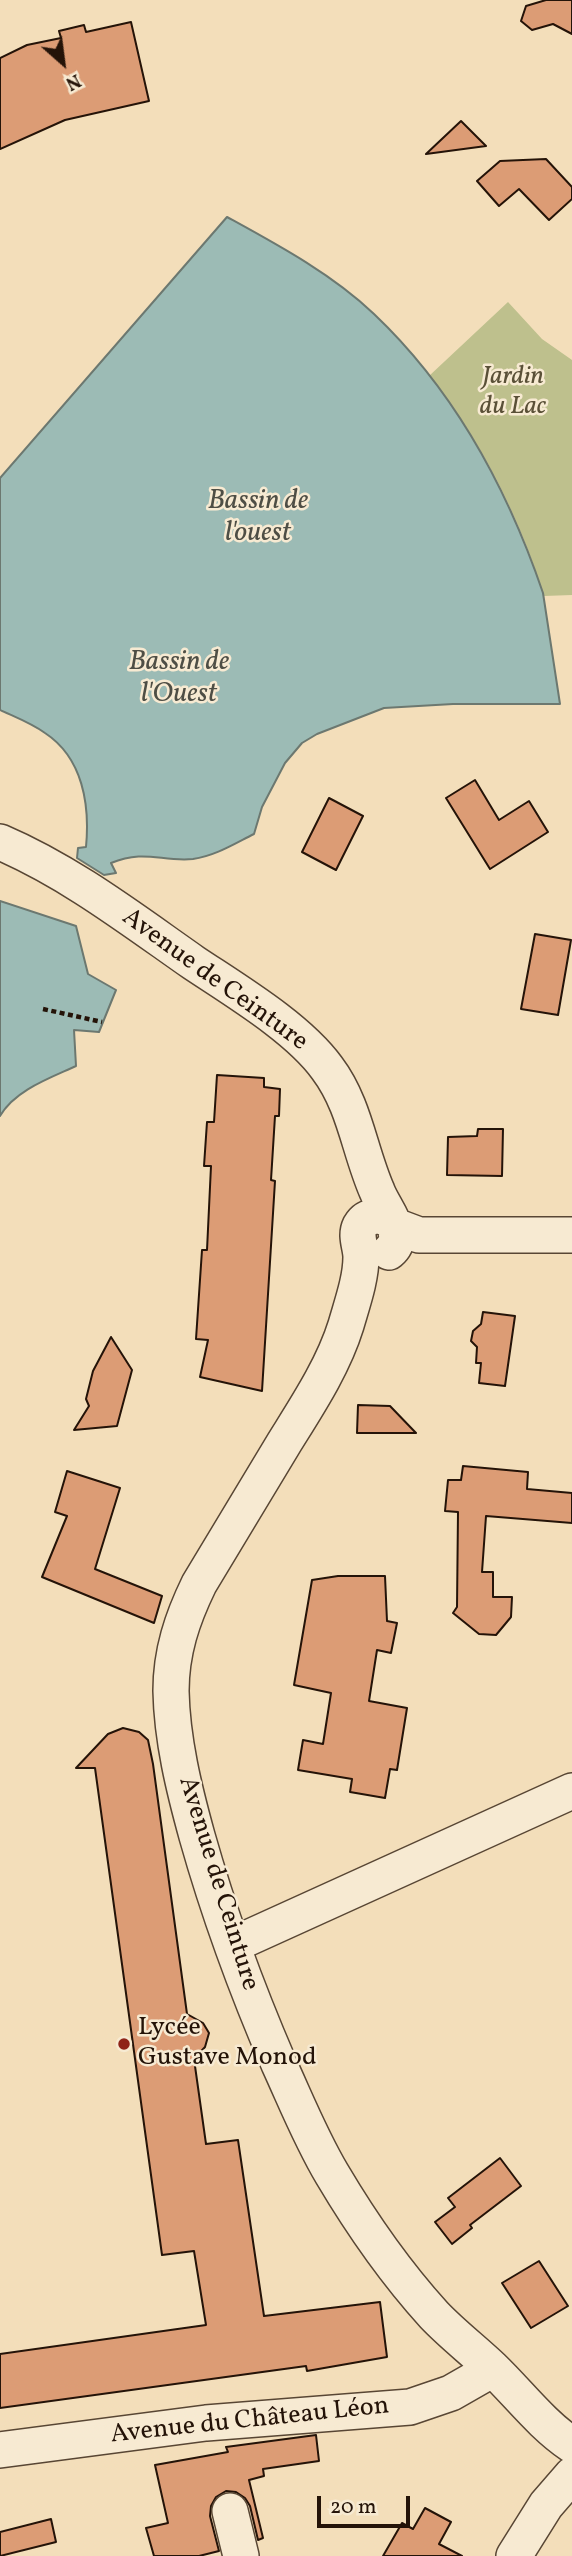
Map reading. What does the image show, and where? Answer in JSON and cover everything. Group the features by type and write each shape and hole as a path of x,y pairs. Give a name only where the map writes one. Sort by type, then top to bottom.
{"street":[{"name":"Avenue de Ceinture","path":"0,842 26,852 63,873 214,976 303,1042 326,1067 343,1094 357,1127 369,1172 380,1238 354,1343 338,1377 204,1600 191,1637 186,1691 187,1721 204,1812 221,1868 309,2092 338,2155 391,2238 493,2369"},
{"path":"380,1238 572,1235"},
{"name":"Avenue de Ceinture","path":"380,1238 359,1273 345,1329 311,1398 199,1584 187,1609 173,1658 173,1719 183,1779 226,1929 269,2040 313,2140 346,2196 435,2316 493,2369 538,2417 572,2445"},
{"path":"248,1938 572,1791"},
{"name":"Avenue du Château Léon","path":"0,2450 206,2423 410,2407 451,2393 493,2369"},
{"path":"514,2556 546,2505 572,2475"},
{"path":"230,2511 242,2556"}],"path":[{"path":"43,1009 102,1022"}],"green space":[{"name":"Jardin du Lac","path":"508,302 542,339 572,360 572,595 544,596 524,539 497,481 465,426 429,376"}],"water":[{"name":"Bassin de l'Ouest","path":"227,217 304,261 358,299 403,344 453,409 495,479 543,593 560,704 453,704 384,708 317,734 302,743 285,763 262,807 254,834 224,849 193,859 143,856 123,859 111,863 116,873 104,875 77,858 78,848 86,847 87,815 81,784 68,755 40,729 0,710 0,478"},
{"path":"0,901 76,926 88,974 116,990 99,1032 74,1030 76,1066 24,1092 0,1116"}],"building":[{"path":"546,0 572,0 572,34 553,24 532,30 521,21 526,6"},
{"path":"131,22 149,101 65,120 0,149 0,58 27,45 61,38 59,31 84,25 86,32"},
{"path":"461,121 486,146 426,154"},
{"path":"546,159 572,187 572,199 549,220 519,189 499,206 477,181 500,161"},
{"path":"475,780 499,820 529,801 548,832 490,869 446,798"},
{"path":"329,798 363,816 336,870 302,852"},
{"path":"535,934 571,940 558,1015 521,1009"},
{"path":"217,1075 264,1078 264,1087 280,1089 279,1116 275,1116 271,1180 275,1181 262,1391 200,1377 208,1340 196,1339 202,1250 207,1250 211,1166 204,1166 207,1122 214,1122"},
{"path":"478,1129 503,1129 502,1176 447,1175 448,1137 477,1136"},
{"path":"483,1312 515,1316 505,1386 479,1383 481,1363 476,1363 477,1347 471,1341 473,1331 481,1324"},
{"path":"111,1337 132,1370 117,1426 74,1430 89,1406 86,1399 93,1371"},
{"path":"358,1405 390,1406 416,1433 357,1433"},
{"path":"463,1466 528,1472 527,1489 572,1493 572,1523 486,1516 482,1572 493,1572 493,1597 512,1597 511,1617 496,1635 479,1634 453,1613 457,1607 458,1512 445,1511 448,1480 461,1480"},
{"path":"67,1471 120,1488 95,1569 162,1596 154,1623 42,1577 67,1516 55,1512"},
{"path":"338,1576 385,1576 387,1621 397,1623 391,1653 377,1650 369,1701 407,1708 397,1770 390,1769 385,1798 350,1792 352,1779 298,1770 303,1740 323,1744 331,1693 294,1685 312,1580"},
{"path":"123,1728 139,1732 148,1740 187,2014 203,2023 209,2033 205,2047 194,2059 206,2144 238,2140 264,2316 380,2302 387,2357 307,2371 306,2366 0,2408 0,2354 206,2325 194,2251 162,2255 95,1768 76,1768 108,1734"},
{"path":"500,2158 521,2186 470,2225 472,2228 452,2244 435,2222 455,2207 448,2198"},
{"path":"539,2261 568,2306 531,2328 502,2283"},
{"path":"316,2435 319,2461 263,2469 264,2476 249,2480 263,2538 258,2540 250,2506 245,2498 236,2492 226,2491 216,2497 211,2506 210,2516 219,2551 199,2556 154,2556 146,2528 168,2523 155,2465 228,2452 226,2447"},
{"path":"425,2508 451,2522 439,2544 462,2556 383,2556 402,2523 413,2529"},
{"path":"51,2519 56,2542 0,2556 0,2532"}],"place":[{"name":"Lycée Gustave Monod","path":"124,2044"}],"water label":[{"name":"Bassin de l'ouest","path":"258,519"}]}
